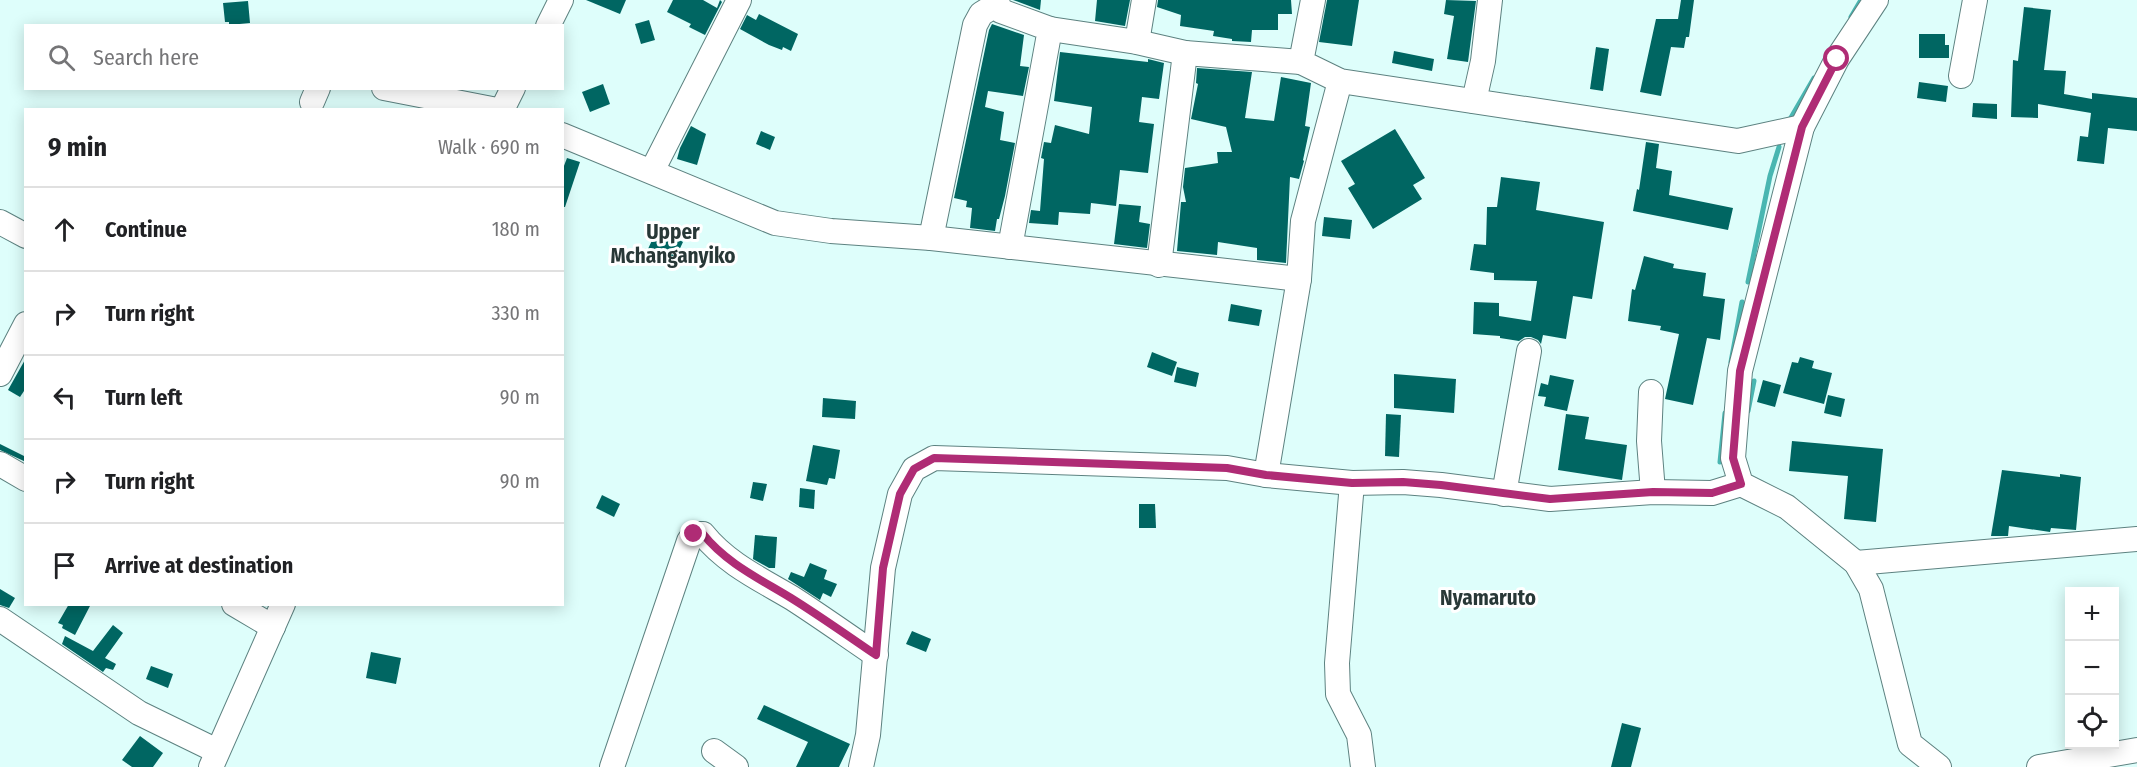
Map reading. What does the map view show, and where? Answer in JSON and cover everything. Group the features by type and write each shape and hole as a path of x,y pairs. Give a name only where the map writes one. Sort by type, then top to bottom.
{"street":[{"path":"549,24 561,0"},
{"path":"652,171 739,0"},
{"path":"1137,42 1144,0"},
{"path":"1301,62 1313,0"},
{"path":"1474,101 1483,61 1490,0"},
{"path":"1741,484 1733,458 1740,371 1802,127 1837,59 1876,0"},
{"path":"1960,76 1975,0"},
{"path":"931,238 975,25 981,14 996,2 1001,11 1050,29 1137,42 1185,53 1301,62 1340,81 1738,141 1802,127"},
{"path":"1010,246 1050,29"},
{"path":"1159,265 1185,53"},
{"path":"1266,475 1299,279 1303,221 1340,81"},
{"path":"394,90 487,108"},
{"path":"503,108 512,90"},
{"path":"564,136 775,223 831,231 1010,246 1159,265 1299,279"},
{"path":"0,222 24,236"},
{"path":"0,374 24,328"},
{"path":"1504,494 1529,351"},
{"path":"1651,392 1649,441 1653,492"},
{"path":"861,767 868,735 883,568 900,494 914,469 934,458 1227,468 1266,475 1352,483 1403,482 1550,499 1653,492 1712,493 1741,484 1786,507 1856,563 1871,590 1910,744 1939,767"},
{"path":"0,464 24,478"},
{"path":"1352,483 1337,663 1338,694 1359,735 1363,767"},
{"path":"612,767 689,541 694,534 703,534 713,546 748,574 793,599 876,655"},
{"path":"1856,563 2137,539"},
{"path":"237,606 273,627"},
{"path":"0,619 139,713 214,759 282,606"},
{"path":"2039,767 2137,750"},
{"path":"714,751 736,767"}],"building":[{"path":"586,0 626,0 620,14"},
{"path":"673,0 703,0 717,8 720,0 722,2 705,35 689,27 691,24 667,12"},
{"path":"1013,0 1041,0 1040,10"},
{"path":"1097,0 1130,0 1125,26 1095,21"},
{"path":"1158,0 1291,0 1292,14 1278,14 1278,30 1252,30 1251,42 1232,41 1232,39 1213,36 1214,31 1180,26 1181,15 1157,7"},
{"path":"1327,0 1359,0 1352,46 1319,42"},
{"path":"1446,0 1476,1 1468,62 1447,59 1454,16 1444,14"},
{"path":"1681,0 1694,0 1689,37 1686,37 1684,48 1671,47 1661,96 1640,92 1656,19 1678,19"},
{"path":"248,1 250,23 229,24 225,22 223,3"},
{"path":"2024,7 2051,10 2044,70 2066,71 2064,94 2092,99 2092,93 2137,98 2137,131 2108,128 2104,164 2077,161 2080,136 2088,137 2091,113 2038,104 2038,118 2011,117 2013,60 2018,61"},
{"path":"759,14 798,34 791,51 769,45 740,29 747,15 756,20"},
{"path":"649,20 655,40 641,44 635,24"},
{"path":"992,24 1024,35 1020,66 1029,67 1023,96 988,91 985,107 1004,112 1000,140 1015,143 1005,196 995,231 970,228 972,208 966,207 967,201 954,198"},
{"path":"1919,34 1945,34 1945,45 1949,45 1949,58 1919,58"},
{"path":"1596,47 1609,49 1603,91 1590,89"},
{"path":"1394,51 1434,59 1432,71 1392,63"},
{"path":"1060,52 1148,62 1148,59 1164,63 1159,99 1142,97 1139,122 1154,124 1148,173 1120,170 1116,206 1091,203 1090,214 1059,212 1058,225 1029,223 1031,210 1040,211 1044,159 1041,158 1044,142 1051,143 1055,125 1089,134 1092,107 1054,101"},
{"path":"1197,68 1252,72 1245,118 1274,121 1281,77 1311,83 1305,126 1310,127 1304,161 1299,179 1290,177 1286,263 1257,260 1257,248 1218,242 1217,255 1177,251 1181,202 1186,202 1183,187 1185,168 1218,163 1217,152 1232,152 1226,127 1191,119 1198,84 1196,83"},
{"path":"1919,82 1948,86 1946,102 1917,98"},
{"path":"603,84 610,104 590,112 582,92"},
{"path":"1973,103 1997,104 1997,119 1972,117"},
{"path":"691,126 706,134 697,165 677,159"},
{"path":"1395,129 1425,178 1413,185 1422,199 1373,229 1348,188 1355,184 1341,161"},
{"path":"761,131 775,137 770,150 756,144"},
{"path":"1646,142 1659,144 1656,168 1672,171 1669,195 1733,208 1728,230 1633,211 1637,189 1639,190"},
{"path":"567,158 580,162 565,207 564,207 564,166"},
{"path":"1501,177 1540,182 1536,210 1604,222 1592,299 1573,296 1566,339 1543,335 1541,344 1531,337 1525,337 1519,341 1500,338 1500,336 1473,334 1474,302 1499,303 1499,316 1531,321 1537,281 1494,280 1494,273 1470,270 1474,244 1486,245 1487,207 1497,207"},
{"path":"1119,204 1141,206 1139,222 1150,224 1147,248 1114,244"},
{"path":"1324,217 1352,220 1350,239 1322,236"},
{"path":"665,232 683,242 674,261 648,249 654,236 661,240"},
{"path":"1644,256 1674,264 1673,268 1706,273 1703,296 1725,299 1720,340 1707,338 1693,405 1665,399 1679,334 1660,330 1661,326 1628,321 1632,289 1635,290"},
{"path":"1231,304 1262,310 1259,326 1228,321"},
{"path":"1152,352 1177,362 1172,376 1147,367"},
{"path":"1800,357 1814,361 1812,368 1832,373 1824,404 1783,393 1792,362 1798,363"},
{"path":"24,362 24,391 20,397 8,390"},
{"path":"1177,367 1199,373 1196,387 1174,382"},
{"path":"1394,374 1456,379 1454,413 1394,408"},
{"path":"1550,375 1574,380 1567,411 1544,406 1546,397 1538,396 1541,383 1548,385"},
{"path":"1763,380 1781,385 1775,407 1757,402"},
{"path":"1828,395 1845,399 1841,417 1824,413"},
{"path":"823,398 856,401 855,419 822,417"},
{"path":"1386,414 1401,415 1399,457 1385,456"},
{"path":"1566,414 1589,417 1585,439 1627,445 1622,480 1558,470"},
{"path":"1792,441 1883,449 1876,522 1844,519 1848,476 1789,471"},
{"path":"0,444 24,456 24,461 0,450"},
{"path":"813,445 840,450 835,479 829,478 827,485 806,481"},
{"path":"2002,470 2060,477 2060,474 2081,477 2076,530 2051,528 2050,532 2009,526 2008,536 1991,536"},
{"path":"753,482 767,484 763,501 750,498"},
{"path":"800,488 815,490 814,509 799,507"},
{"path":"602,495 620,504 614,517 596,508"},
{"path":"1139,504 1155,504 1156,528 1139,528"},
{"path":"755,535 777,537 775,568 769,568 753,559"},
{"path":"810,563 827,570 824,579 837,584 831,597 823,593 820,600 788,579 791,572 804,577"},
{"path":"0,589 15,598 9,608 0,605"},
{"path":"68,606 90,606 75,635 58,623"},
{"path":"113,625 123,633 105,658 116,664 113,670 106,668 103,672 62,644 65,636 93,651"},
{"path":"912,631 931,639 926,652 906,644"},
{"path":"371,652 401,658 396,684 366,678"},
{"path":"151,666 173,674 168,688 146,679"},
{"path":"764,705 850,744 839,767 796,767 808,742 757,719"},
{"path":"1622,723 1641,728 1631,767 1611,767"},
{"path":"140,736 163,753 153,767 132,767 122,760"}],"waterway":[{"path":"1851,17 1861,0"},
{"path":"1789,121 1814,78"},
{"path":"1748,282 1770,176 1779,147"},
{"path":"1731,362 1742,302"},
{"path":"1748,411 1754,381"},
{"path":"1720,462 1725,413"}],"district":[{"name":"Upper Mchanganyiko","path":"673,244"},
{"name":"Nyamaruto","path":"1488,598"}],"route":[{"path":"694,534 703,534 713,546 748,574 793,599 876,655 883,568 900,494 914,469 934,458 1227,468 1266,475 1352,483 1403,482 1441,485 1550,499 1653,492 1712,493 1741,484 1733,458 1740,371 1802,127 1837,59"}]}
